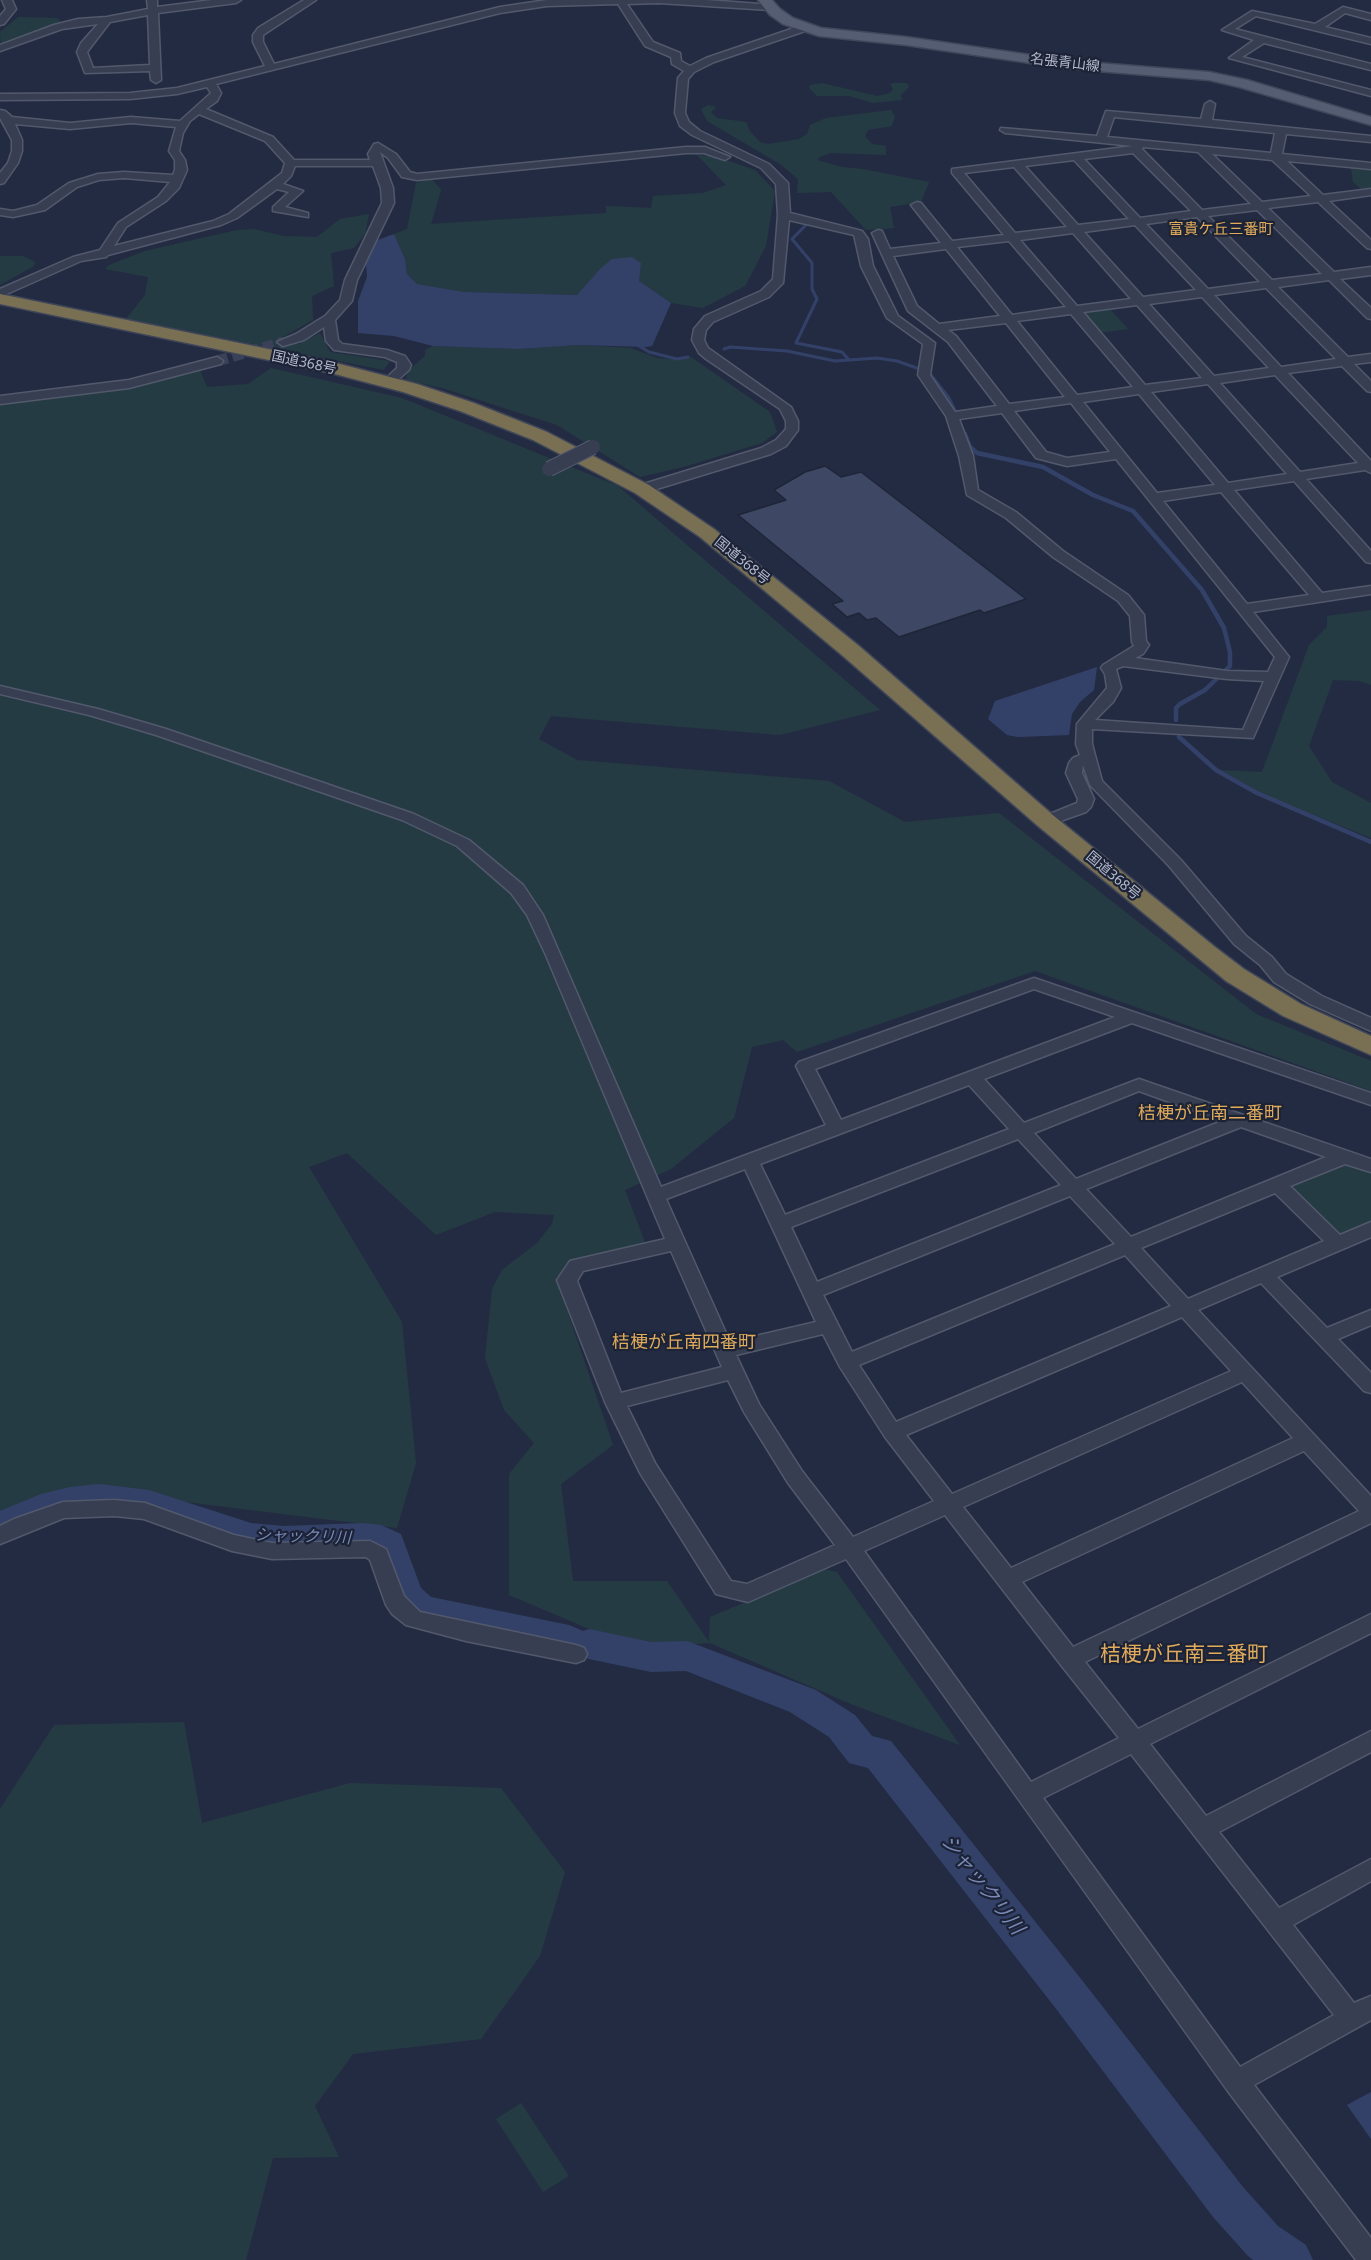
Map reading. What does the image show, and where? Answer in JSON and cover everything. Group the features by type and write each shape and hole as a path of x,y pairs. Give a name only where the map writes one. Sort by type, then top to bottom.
{"highway":[{"name":"国道368号","path":"0,299 388,382 467,407 540,436 642,489 707,533 833,636 1046,820 1235,975 1292,1010 1371,1046"}],"main road":[{"name":"名張青山線","path":"768,4 788,21 804,28 836,35 906,41 1072,65 1209,76 1242,83 1371,121"}],"street":[{"path":"0,22 11,9 7,0"},
{"path":"0,48 58,27 107,20 152,6 236,0"},
{"path":"298,0 311,0"},
{"path":"271,67 258,42 258,35 262,30 311,0"},
{"path":"0,97 86,97 160,93 210,84 500,10 547,3 620,0 768,4"},
{"path":"620,0 649,44 676,55 676,62 690,70"},
{"path":"1264,4 1273,14 1272,17"},
{"path":"152,6 156,86 160,93"},
{"path":"1316,28 1343,10 1371,16"},
{"path":"1371,41 1255,13 1227,30 1371,67"},
{"path":"107,20 85,45 82,52 90,71 155,68"},
{"path":"642,489 766,451 781,444 789,435 793,425 791,416 785,407 710,356 703,350 698,335 709,319 765,294 779,280 784,214 782,183 765,166 696,133 681,119 683,78 690,70 710,60 804,28"},
{"path":"1263,39 1234,58 1371,93"},
{"path":"102,255 122,225 162,199 177,179 181,170 180,160 174,151 177,133 182,124 213,99 216,93 210,84"},
{"path":"1206,122 1210,104"},
{"path":"198,110 269,139 291,163 376,163"},
{"path":"1101,140 1110,113 1371,139"},
{"path":"4,116 70,126 131,120 182,124"},
{"path":"0,181 13,163 17,151 17,140 4,116"},
{"path":"1005,130 1138,146 1371,166"},
{"path":"1276,157 1281,130"},
{"path":"283,342 300,337 329,319 346,301 351,280 388,203 387,188 373,154 378,146 392,156 406,175 417,177 538,162 686,150 705,150 754,167 765,166"},
{"path":"1138,146 956,171 1319,598"},
{"path":"1138,146 1199,214 1371,388"},
{"path":"1202,150 1371,315"},
{"path":"1077,156 1370,467"},
{"path":"1276,157 1371,246"},
{"path":"0,293 77,260 217,223 233,216 275,185 287,174 291,163"},
{"path":"1017,164 1371,558"},
{"path":"0,212 13,214 41,208 73,185 98,177 124,175 177,179"},
{"path":"275,185 297,190 278,209 304,215"},
{"path":"886,254 1371,192"},
{"path":"917,205 1282,657 1248,735 1085,724"},
{"path":"784,214 858,233 872,277 893,318 929,343 925,372 957,415 970,489 974,495 1011,515 1058,554 1131,605 1137,615 1139,642 1142,645 1138,651 1108,668 1112,674 1114,688 1108,699 1092,713 1085,724 1086,758 1095,782 1175,863 1240,940 1266,961 1280,978 1371,1025"},
{"path":"878,233 912,308 952,339 1041,455 1067,462 1119,455"},
{"path":"937,328 1371,271"},
{"path":"329,319 332,340 338,347 387,354 401,359 405,365 403,370 388,382"},
{"path":"957,415 1371,357"},
{"path":"0,400 138,382 217,361"},
{"path":"549,469 593,447"},
{"path":"1153,498 1370,467"},
{"path":"1244,609 1371,590"},
{"path":"1122,661 1220,674 1274,677"},
{"path":"0,690 93,712 161,732 368,802 438,831 477,853 511,883 535,915 724,1351 751,1407 795,1477 849,1547 1236,2082 1365,2251"},
{"path":"1046,820 1080,809 1085,804 1086,799 1074,773 1074,766 1077,761 1086,758"},
{"path":"836,1128 805,1066 1034,983 1371,1099"},
{"path":"656,1196 1131,1017"},
{"path":"971,1076 1186,1307 1371,1512 1068,1659"},
{"path":"781,1224 1139,1085 1371,1166"},
{"path":"812,1292 1241,1120"},
{"path":"847,1362 1344,1156"},
{"path":"750,1161 828,1326 847,1362 892,1432 1068,1659 1277,1922 1361,2013 1236,2082"},
{"path":"1277,1184 1337,1244"},
{"path":"892,1432 1371,1229"},
{"path":"677,1243 577,1266 567,1280 615,1402 647,1467 724,1588 748,1593 1244,1372"},
{"path":"1264,1275 1371,1386"},
{"path":"1325,1337 1371,1317"},
{"path":"724,1351 828,1326"},
{"path":"615,1402 733,1371"},
{"path":"1009,1580 1308,1440"},
{"path":"0,1536 21,1525 63,1510 114,1508 145,1511 232,1544 272,1551 370,1549 379,1554 394,1599 400,1608 414,1619 576,1654"},
{"path":"1027,1795 1371,1623"},
{"path":"1203,1829 1371,1741"},
{"path":"1277,1922 1371,1869"}],"shaded area":[{"path":"18,17 57,18 62,23 1,45 0,32"},
{"path":"822,83 877,96 890,93 893,89 890,84 907,83 909,87 901,95 902,100 873,103 849,96 817,96 809,88 810,85"},
{"path":"708,105 716,107 711,112 717,118 746,122 750,131 760,142 768,144 799,139 807,134 810,125 826,118 891,110 895,117 892,126 868,130 865,136 872,144 886,146 886,155 832,153 821,156 817,160 841,167 929,182 921,202 890,207 894,228 866,230 831,192 797,193 798,179 780,164 707,121 701,109"},
{"path":"697,155 717,157 755,170 775,191 766,246 745,286 703,308 671,303 638,281 641,263 600,269 577,295 464,292 417,284 407,274 405,259 394,234 407,229 416,183 431,178 441,190 431,224 606,213 606,206 651,208 653,196 703,193 726,185"},
{"path":"1351,168 1371,170 1371,190 1363,191 1353,182"},
{"path":"369,214 365,234 354,248 331,253 334,286 312,296 313,320 283,337 299,344 320,333 330,352 390,361 384,370 126,319 145,295 148,277 105,269 109,265 145,251 237,230 254,229 283,236 317,237 340,219"},
{"path":"0,256 23,256 35,262 34,266 0,285"},
{"path":"1109,308 1128,329 1098,333 1081,314 1085,311"},
{"path":"579,345 631,348 657,358 679,360 691,357 770,412 777,432 762,443 687,466 640,477 557,425 442,388 406,380 408,371 425,356 425,350 433,346 518,349"},
{"path":"271,368 402,398 618,486 880,710 780,735 551,716 539,739 577,760 829,781 905,822 999,813 1256,1014 1371,1061 1371,1091 1035,971 797,1052 783,1040 752,1047 734,1118 671,1169 625,1190 646,1245 572,1260 556,1278 613,1445 561,1484 573,1581 667,1581 709,1642 710,1617 825,1569 837,1572 960,1745 851,1704 710,1643 634,1648 509,1595 509,1474 534,1443 504,1410 485,1358 492,1289 502,1270 537,1243 552,1224 554,1215 495,1212 436,1235 347,1153 309,1167 402,1322 416,1463 397,1528 96,1491 0,1515 0,404 117,389 200,370 207,387 248,384"},
{"path":"1371,610 1371,685 1359,681 1333,680 1309,746 1332,782 1371,803 1371,838 1267,796 1221,770 1262,772 1309,645 1327,627 1327,616"},
{"path":"1340,1165 1352,1165 1371,1172 1371,1221 1341,1234 1332,1232 1291,1191 1290,1185"},
{"path":"184,1722 202,1823 350,1783 501,1788 565,1872 540,1956 481,2039 353,2054 315,2106 339,2157 273,2158 246,2260 0,2260 0,1809 54,1725"},
{"path":"521,2103 569,2176 543,2192 496,2119"}],"water":[{"path":"394,234 405,259 407,274 417,284 464,292 577,295 612,259 632,257 641,263 639,281 671,303 652,346 646,347 579,345 518,349 433,346 394,336 358,333 358,301 367,277 366,264 375,241"},
{"path":"1097,667 1094,690 1080,702 1072,714 1069,735 1018,737 1007,735 988,719 995,701"},
{"path":"1371,2092 1371,2139 1347,2105"}],"building":[{"path":"825,466 841,477 861,472 1026,599 984,613 980,610 899,637 876,618 867,620 859,613 847,617 832,604 843,601 738,515 786,500 774,490 805,472"}],"waterway":[{"path":"806,225 792,239 812,263 812,289 817,299 796,343 842,352 849,360"},
{"path":"636,344 649,352 677,359 688,357"},
{"path":"724,349 730,347 787,351 835,361 849,360"},
{"path":"849,360 877,358 897,361 928,372 931,376"},
{"path":"930,375 948,398 958,418"},
{"path":"965,434 970,447 977,453 1043,467 1093,495 1133,511 1202,590 1224,628 1230,652 1230,666 1205,690 1180,704 1176,708 1176,720"},
{"path":"1179,737 1216,770 1257,793 1371,842"},
{"name":"シャックリ川","path":"0,1526 41,1508 70,1501 99,1498 149,1504 251,1537 284,1540 363,1537 381,1539 389,1544 406,1596 421,1609 569,1640"},
{"name":"シャックリ川","path":"589,1644 651,1657 687,1656 803,1701 842,1726 862,1752 878,1752 1071,1997 1228,2202 1263,2241 1291,2260"}],"tunnel":[{"path":"217,361 283,342"}],"district":[{"name":"富貴ケ丘三番町","path":"1221,230"},
{"name":"桔梗が丘南二番町","path":"1210,1114"},
{"name":"桔梗が丘南四番町","path":"684,1343"},
{"name":"桔梗が丘南三番町","path":"1184,1655"}]}
